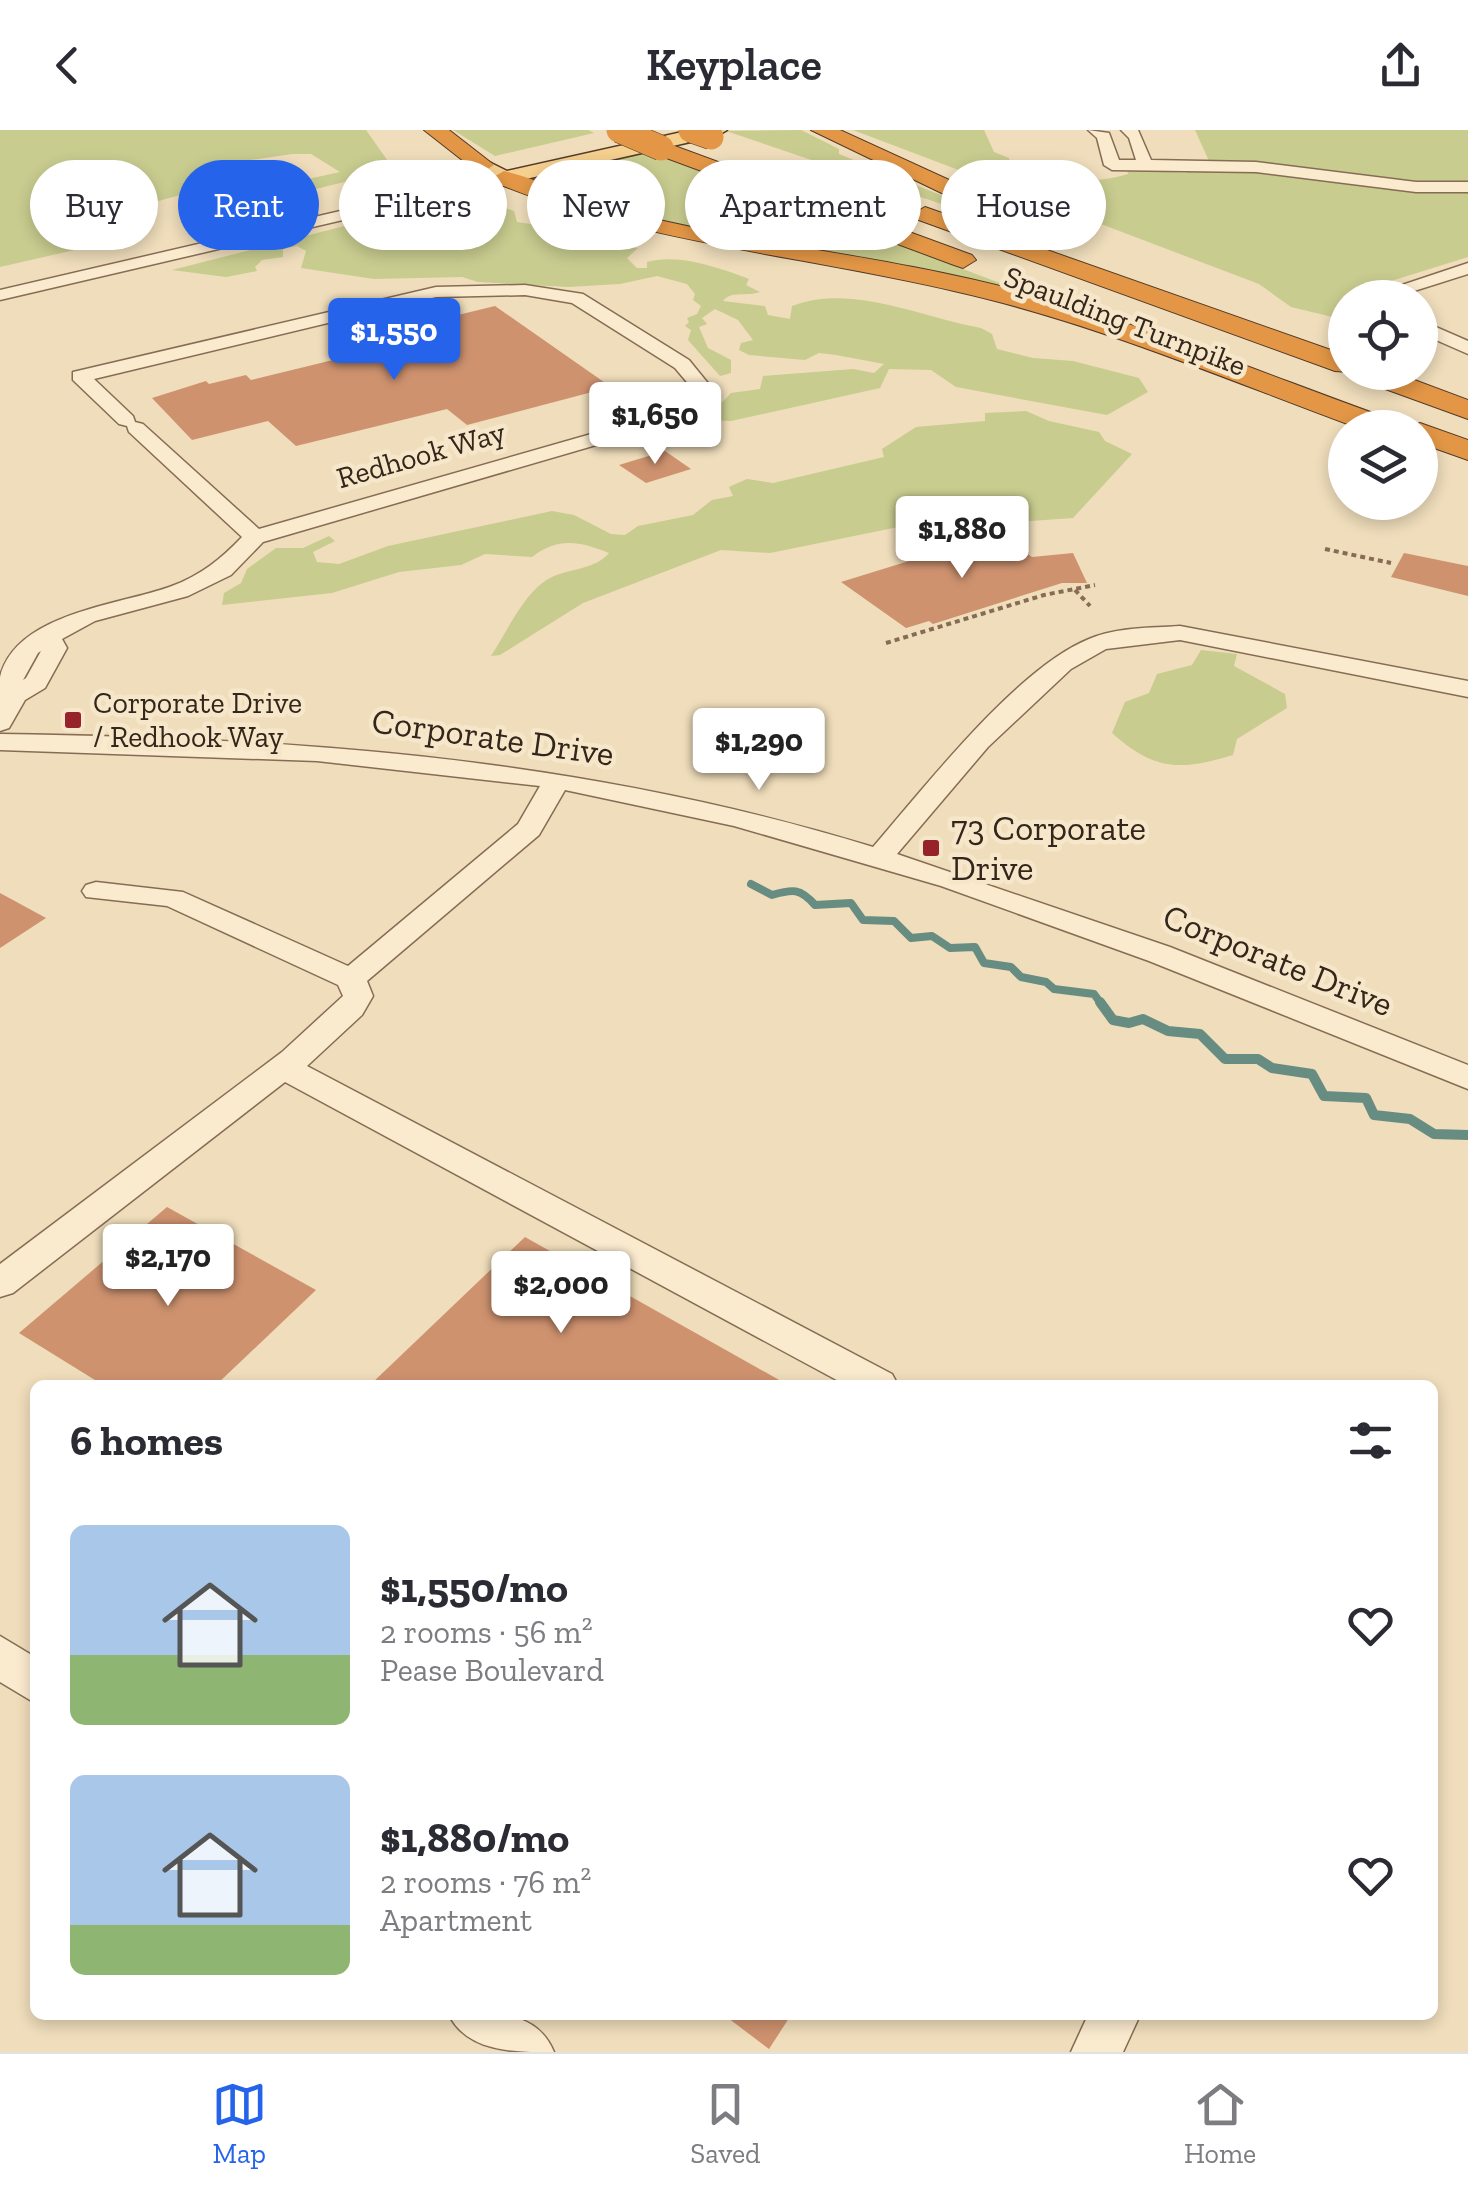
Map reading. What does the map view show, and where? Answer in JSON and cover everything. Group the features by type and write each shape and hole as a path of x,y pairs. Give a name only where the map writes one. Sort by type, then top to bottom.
{"highway":[{"path":"435,130 478,160"},
{"name":"Spaulding Turnpike","path":"619,130 698,138 1363,410"},
{"path":"822,130 941,185"},
{"path":"507,177 566,202 664,228 997,293 1337,410"},
{"name":"Spaulding Turnpike","path":"921,212 1328,359"},
{"path":"1095,250 1328,342"},
{"path":"1438,385 1468,397"},
{"path":"1414,390 1468,410"},
{"path":"1438,442 1468,453"}],"main road":[{"path":"507,167 634,130"},
{"path":"507,169 698,138"}],"street":[{"path":"1096,130 1104,136 1112,164 1256,167 1416,187 1468,186"},
{"path":"1129,130 1136,136 1146,165"},
{"path":"0,295 339,210"},
{"path":"1430,280 1468,268"},
{"name":"Redhook Way","path":"0,723 16,695 36,683 55,648 49,637 87,616 180,591 224,570 255,537 675,416 697,401 701,387 682,364 578,298 525,290 467,288 80,376 255,537"},
{"path":"1438,334 1468,348"},
{"path":"881,855 987,733 1062,664 1097,644 1149,634 1180,634 1468,689"},
{"name":"Corporate Drive","path":"0,742 281,750 377,757 556,781 725,814 881,855 1099,929 1468,1078"},
{"path":"352,979 529,829 556,781"},
{"path":"0,1283 283,1067 351,1008 358,996 352,979 173,898 96,891"},
{"path":"283,1067 870,1380"},
{"path":"0,1656 30,1679"},
{"path":"481,2020 529,2052"},
{"path":"1096,2052 1112,2020"}],"path":[{"path":"1326,548 1391,564"},
{"path":"886,643 1044,594 1095,585"},
{"path":"1075,589 1090,606"}],"green space":[{"path":"0,130 366,130 387,160 339,160 339,171 311,154 252,160 178,160 178,196 158,201 158,160 30,160 30,250 75,250 0,267"},
{"path":"453,130 588,130 594,133 495,156"},
{"path":"801,130 854,160 812,160 726,131"},
{"path":"853,130 984,130 994,152 1010,160 941,160 941,163"},
{"path":"1195,130 1468,130 1468,181 1417,184 1209,161"},
{"path":"641,151 685,165 685,226 665,222 665,160 601,160"},
{"path":"1185,168 1212,168 1468,190 1468,257 1394,280 1328,280 1328,316 1291,307 1259,284 1106,226 1106,178 1128,174 1127,170 1187,173"},
{"path":"339,172 339,183 319,188 319,177"},
{"path":"921,187 941,195 941,204 921,197"},
{"path":"507,209 514,211 517,222 527,224 527,250 636,250 627,258 637,268 647,268 647,262 672,259 712,266 749,279 746,285 760,292 730,296 723,301 765,306 768,315 790,319 792,306 814,300 838,298 886,304 981,328 992,334 997,349 1033,358 1073,361 1139,378 1148,392 1107,415 956,387 931,370 889,369 880,388 731,421 705,420 731,393 760,389 763,376 853,369 874,373 884,364 819,353 805,360 749,355 739,350 741,343 753,340 738,320 715,309 702,318 707,324 699,327 708,348 731,360 731,373 720,376 688,340 691,330 685,326 687,318 697,314 701,306 693,300 695,294 687,284 657,276 620,284 568,287 478,282 462,277 374,279 301,268 304,250 319,250 319,233 339,227 339,250 507,250"},
{"path":"251,250 283,250 283,257 262,260 255,267 257,271 226,277 172,270"},
{"path":"798,250 912,250 1059,305"},
{"path":"1026,411 1049,421 1099,432 1105,441 1132,454 1073,518 971,525 933,520 770,553 721,550 583,603 500,655 491,656 524,603 541,584 597,563 609,553 569,543 551,546 532,557 485,554 461,565 399,572 332,593 222,605 224,593 241,583 247,569 276,548 303,548 329,536 335,541 313,552 317,562 339,564 388,546 552,511 574,515 611,534 625,535 638,526 693,515 712,500 733,496 729,487 747,479 773,483 884,457 882,449 916,427 985,421 985,413"},
{"path":"1201,650 1237,654 1234,666 1285,694 1287,708 1237,739 1233,755 1198,764 1155,761 1112,733 1125,702 1149,693 1157,674 1192,665"}],"building":[{"path":"495,306 611,387 467,425 447,409 296,446 268,421 192,440 152,398 206,381 209,384 246,375 251,380 370,351 355,340"},
{"path":"665,451 691,469 646,483 619,465"},
{"path":"993,535 1002,536 1032,557 1073,553 1087,583 1062,583 933,624 929,621 906,628 841,582"},
{"path":"1404,553 1468,566 1468,596 1391,577"},
{"path":"0,893 46,918 0,948"},
{"path":"167,1207 316,1290 221,1380 95,1380 19,1333"},
{"path":"525,1237 779,1380 375,1380"},
{"path":"731,2020 788,2020 769,2049"}],"waterway":[{"path":"751,884 772,895 800,893 815,905 851,903 863,920 894,921 911,938 932,936 950,948 975,947 984,963 1011,967 1021,977 1046,982 1054,989 1094,994 1102,1005"},
{"path":"1100,1002 1113,1020 1129,1023 1143,1019 1168,1031 1200,1034 1225,1059 1258,1059 1272,1068 1312,1074 1324,1096 1366,1098 1374,1115 1410,1119 1434,1134 1468,1135"}],"place":[{"name":"Corporate Drive / Redhook Way","path":"73,720"},
{"name":"73 Corporate Drive","path":"931,848"}]}
